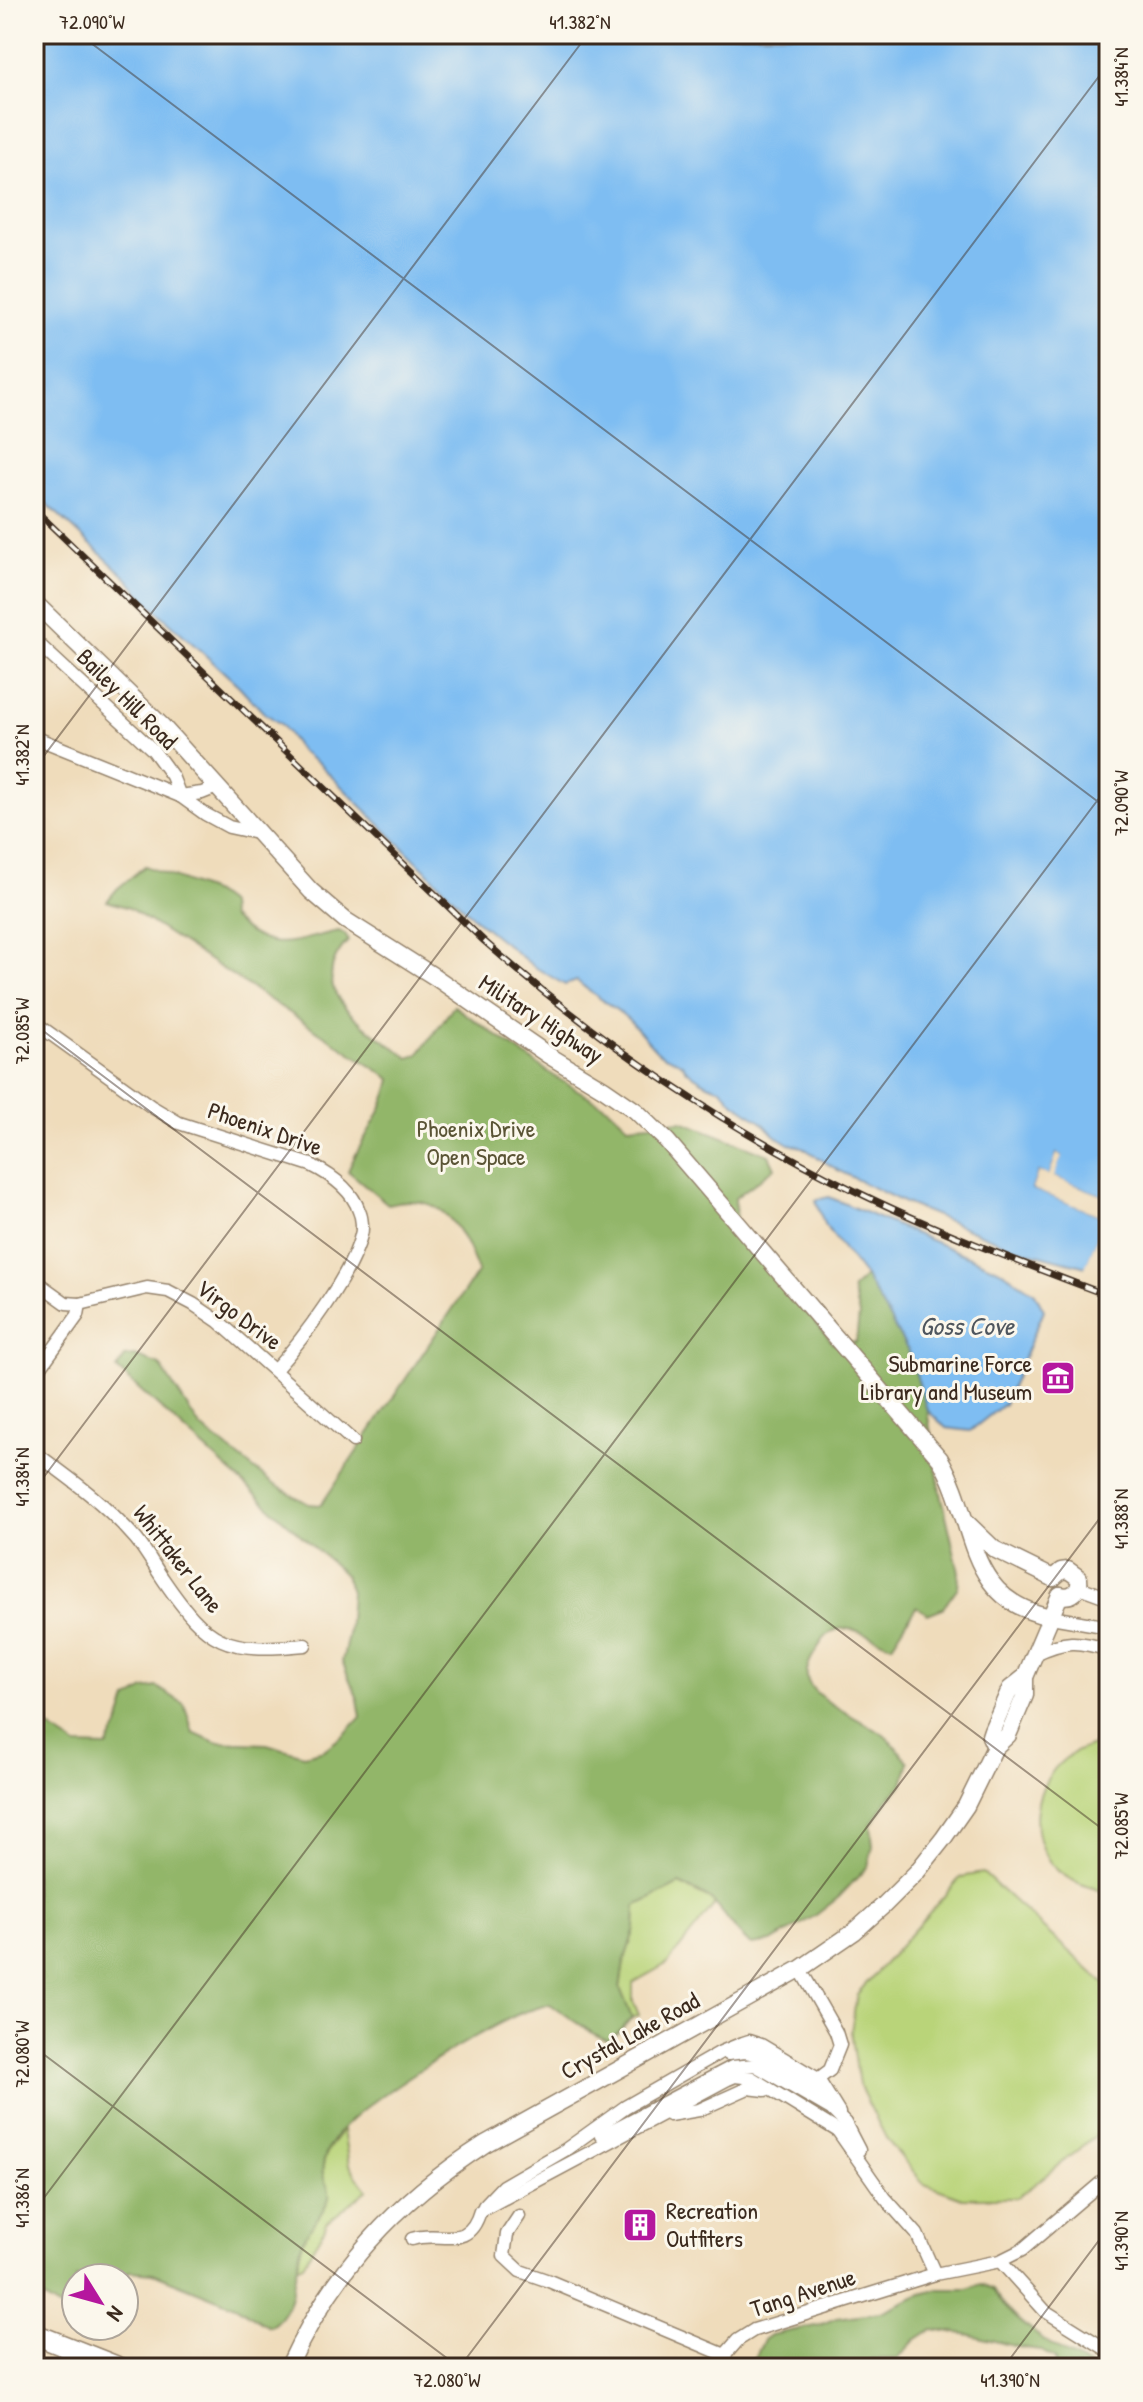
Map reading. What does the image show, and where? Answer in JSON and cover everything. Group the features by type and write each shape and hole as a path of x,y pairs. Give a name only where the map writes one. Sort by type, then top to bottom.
{"highway":[{"path":"34,2334 120,2368"}],"street":[{"name":"Military Highway","path":"34,602 163,727 311,891 345,920 604,1089 636,1111 667,1141 940,1459 953,1481 982,1569 994,1588 1013,1604 1051,1617"},
{"name":"Bailey Hill Road","path":"34,640 153,750 172,776 180,796"},
{"path":"34,737 180,796 229,827 257,833"},
{"path":"180,796 217,787"},
{"name":"Phoenix Drive","path":"34,1022 179,1123 311,1165 330,1175 347,1190 359,1211 362,1233 359,1242 341,1278 275,1370"},
{"path":"34,1280 66,1303 80,1304 78,1315 34,1376"},
{"name":"Virgo Drive","path":"80,1304 147,1288 168,1291 218,1321 353,1441"},
{"name":"Whittaker Lane","path":"34,1452 114,1514 139,1542 199,1628 236,1646 267,1649 305,1645"},
{"name":"Military Highway","path":"968,1524 994,1549 1053,1578"},
{"path":"1061,1571 1072,1571 1079,1578 1079,1587 1071,1595 1060,1595 1054,1590 1053,1578 1061,1571"},
{"path":"1079,1587 1109,1598"},
{"name":"Crystal Lake Road","path":"288,2368 323,2300 351,2260 407,2201 444,2171 485,2144 800,1969 854,1932 916,1873 966,1806 995,1747 1008,1735 1025,1695 1025,1677 1060,1595"},
{"path":"1051,1617 1109,1627"},
{"path":"1035,1654 1067,1641 1088,1643 1109,1650"},
{"path":"800,1969 836,2032 840,2045 830,2070 818,2079"},
{"path":"412,2239 427,2235 448,2239 456,2237 473,2226 480,2211 503,2186 565,2150 634,2101 736,2045 749,2041 818,2079 833,2101 876,2185"},
{"path":"702,2063 745,2052 759,2055 833,2101"},
{"path":"480,2211 504,2193 620,2124 732,2067 755,2065 831,2109 845,2123"},
{"path":"480,2211 618,2135 640,2127 735,2076 752,2078 838,2131 876,2185 917,2234 935,2274"},
{"name":"Tang Avenue","path":"725,2355 738,2340 754,2330 935,2274 1000,2261 1022,2250 1109,2176"},
{"path":"519,2216 507,2234 504,2256 520,2271 725,2355 718,2368"},
{"path":"1000,2261 1045,2311 1109,2351"}],"green space":[{"name":"Phoenix Drive Open Space","path":"145,866 214,893 229,904 230,917 270,942 294,942 339,931 346,935 348,941 335,960 331,977 336,993 360,1022 409,1058 418,1055 454,1006 557,1078 610,1109 628,1126 682,1121 769,1155 775,1168 735,1198 736,1230 833,1343 856,1342 859,1315 852,1289 865,1277 910,1354 927,1410 940,1489 959,1572 958,1587 943,1608 928,1614 916,1607 892,1645 855,1630 837,1630 821,1643 808,1668 807,1677 817,1693 884,1735 909,1762 903,1784 889,1798 871,1825 873,1847 868,1866 839,1897 816,1915 771,1942 752,1945 710,1899 679,1884 636,1906 635,1928 624,1962 620,1988 632,2018 609,2041 550,2004 521,2013 476,2036 388,2091 342,2129 330,2145 323,2163 329,2198 304,2239 285,2310 279,2320 269,2327 235,2306 153,2273 140,2272 140,2262 60,2262 60,2308 34,2293 34,1718 77,1746 107,1747 127,1700 145,1689 157,1687 184,1704 193,1732 215,1742 267,1744 304,1755 324,1750 345,1734 361,1717 358,1699 342,1662 348,1635 351,1592 345,1575 117,1369 125,1357 135,1356 160,1365 200,1427 272,1483 309,1504 321,1505 478,1271 456,1227 436,1207 407,1201 388,1204 348,1171 378,1115 391,1079 129,908 107,901"},
{"path":"1109,1742 1109,1893 1073,1880 1054,1867 1039,1840 1036,1825 1040,1795 1055,1769 1075,1752"},
{"path":"983,1873 1109,1988 1109,2125 1017,2198 962,2198 924,2184 887,2140 859,2085 851,2031 857,1994 961,1877"},
{"path":"679,1884 715,1904 668,1963 633,1983 633,2001 639,2015 632,2018 620,1988 624,1962 635,1928 636,1905"},
{"path":"343,2130 349,2165 367,2190 326,2223 303,2264 296,2267 308,2231 327,2201 323,2175 325,2156"},
{"path":"981,2284 993,2289 1000,2301 1023,2324 1092,2368 1055,2368 1055,2359 1040,2350 932,2329 915,2340 897,2359 872,2359 865,2363 864,2368 750,2368 764,2340 771,2335 820,2325 836,2318 881,2312 939,2289 968,2289"}],"water":[{"path":"34,34 1109,34 1109,1198 1053,1177 1061,1156 1057,1154 1049,1176 1038,1172 1032,1189 1105,1217 1086,1267 1014,1248 905,1203 839,1171 802,1147 789,1144 732,1101 721,1088 704,1082 679,1062 659,1053 627,1018 577,981 565,985 533,966 476,920 320,765 301,752 282,725 263,712 34,492"},
{"name":"Goss Cove","path":"829,1197 998,1269 1035,1293 1044,1310 1004,1404 970,1431 946,1428 927,1410 910,1354 865,1277 824,1224 816,1200"}],"pier":[{"path":"1057,1154 1062,1156 1054,1177 1109,1198 1109,1202 1041,1177 1037,1187 1108,1215 1087,1271 1084,1270 1105,1217 1032,1189 1038,1172 1049,1175"}],"railway":[{"path":"34,509 484,941 614,1045 753,1136 851,1189 946,1232 1109,1296"}],"place":[{"name":"Submarine Force Library and Museum","path":"1058,1378"},
{"name":"Recreation Outfiters","path":"640,2225"}]}
